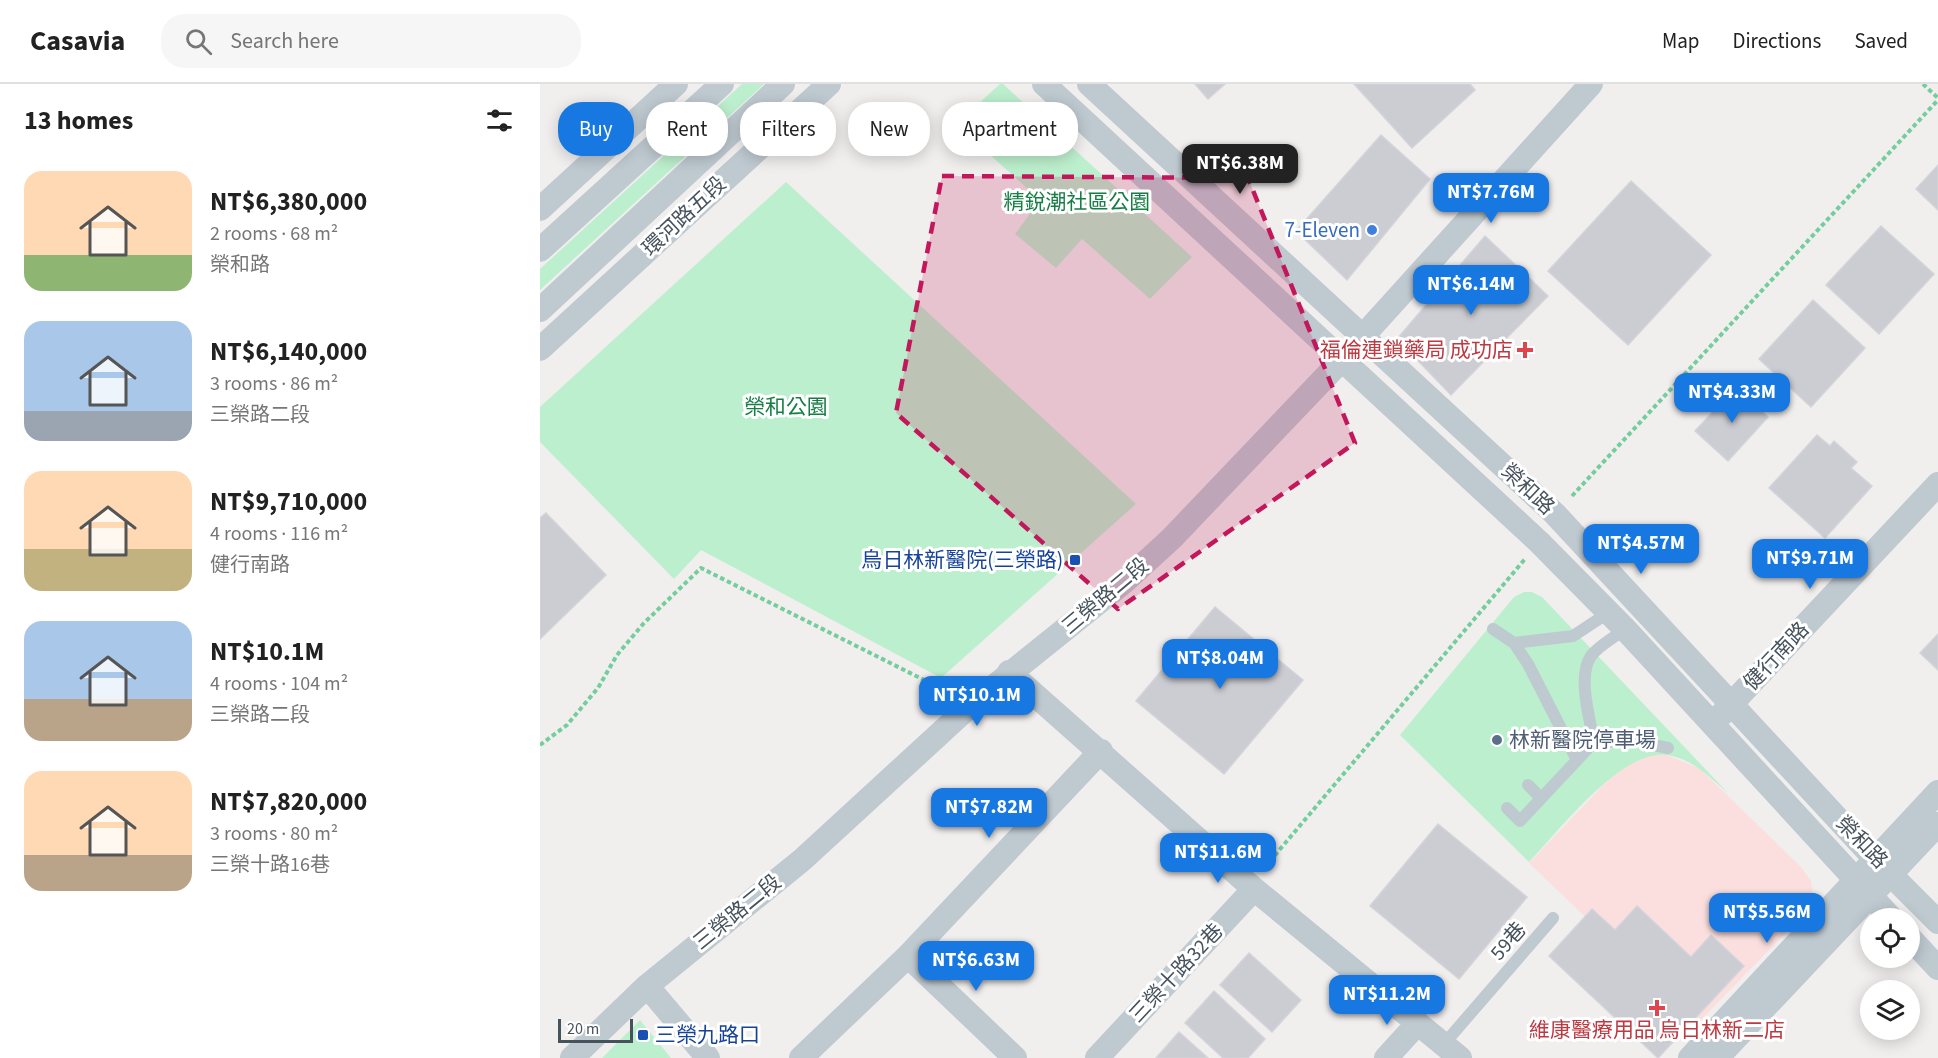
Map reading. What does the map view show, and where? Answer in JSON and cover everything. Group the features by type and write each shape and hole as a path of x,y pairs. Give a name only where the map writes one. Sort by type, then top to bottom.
{"street":[{"path":"540,208 676,84"},
{"path":"540,250 722,84"},
{"name":"環河路五段","path":"540,310 783,84"},
{"name":"環河路五段","path":"540,349 829,84"},
{"name":"榮和路","path":"1044,84 1342,357 1539,542 1625,629 1882,908"},
{"name":"榮和路","path":"1089,84 1555,514 1938,922"},
{"name":"三榮路二段","path":"573,1058 647,986 802,860 972,704 1009,672 1077,622 1172,538 1361,337 1591,84"},
{"name":"健行南路","path":"1713,724 1938,484"},
{"path":"1009,672 1252,887 1452,1051"},
{"path":"801,1058 908,956 1101,751"},
{"path":"1883,866 1938,792"},
{"path":"1690,1058 1883,866 1938,824"},
{"name":"三榮十路32巷","path":"1097,1058 1252,887"},
{"path":"1717,1058 1862,887"},
{"path":"1920,949 1938,968"},
{"path":"908,956 1015,1058"},
{"path":"647,986 708,1058"},
{"path":"1386,1058 1418,1023"}],"lane":[{"path":"1514,643 1573,636 1608,612"},
{"path":"1493,629 1514,643 1528,664 1576,758"},
{"path":"1594,742 1586,699 1586,672 1591,657 1625,629"},
{"path":"1507,808 1520,821 1576,758 1594,742 1634,741 1668,748"},
{"path":"1528,786 1541,798"},
{"name":"59巷","path":"1452,1051 1553,918"}],"path":[{"path":"1555,514 1938,99 1923,84"},
{"path":"1252,887 1539,542"},
{"path":"540,745 567,725 598,688 617,655 644,623 701,568 972,704"}],"highlighted area":[{"path":"942,176 1248,178 1355,443 1118,609 896,413"}],"shaded area":[{"path":"1647,755 1666,755 1699,768 1801,867 1811,881 1813,897 1805,913 1697,1024 1529,863 1613,775 1632,761"}],"green space":[{"path":"742,84 764,84 744,102 740,102 740,106 728,117 728,102 722,102"},
{"name":"精銳潮社區公園","path":"1000,84 1003,84 1023,102 980,102"},
{"name":"精銳潮社區公園","path":"1078,153 1192,257 1150,299 1082,239 1056,268 1015,234 1040,200 991,156 1078,156"},
{"path":"663,156 686,156 540,290 540,269"},
{"name":"榮和公園","path":"786,182 1136,504 941,678 701,550 674,579 540,442 540,407"},
{"path":"1524,592 1532,592 1542,597 1728,793 1700,769 1684,760 1666,755 1648,757 1630,765 1611,778 1574,813 1529,862 1400,735 1514,597"},
{"path":"640,1020 671,1058 602,1058"}],"building":[{"path":"1195,84 1225,84 1208,99"},
{"path":"1354,84 1470,84 1475,90 1412,148"},
{"path":"1381,135 1430,179 1347,280 1296,231"},
{"path":"1938,165 1938,210 1916,189"},
{"path":"1631,181 1711,255 1628,345 1548,271"},
{"path":"1881,226 1934,274 1879,334 1826,285"},
{"path":"1485,236 1548,296 1451,395 1397,339"},
{"path":"1813,300 1865,348 1811,407 1759,359"},
{"path":"1736,387 1768,417 1728,461 1695,431"},
{"path":"1817,435 1830,446 1834,441 1857,462 1851,468 1872,486 1825,538 1769,488"},
{"path":"546,513 606,575 540,639 540,518"},
{"path":"1215,607 1303,680 1224,774 1136,701"},
{"path":"1938,634 1938,670 1920,653"},
{"path":"1438,824 1527,897 1459,979 1370,906"},
{"path":"1637,906 1691,957 1711,935 1744,966 1658,1058 1549,956 1592,909 1615,930"},
{"path":"1249,953 1301,1000 1272,1032 1220,985"},
{"path":"1214,991 1265,1039 1248,1058 1223,1058 1185,1023"},
{"path":"1179,1032 1208,1058 1156,1058"}],"place":[{"name":"7-Eleven","path":"1372,230"},
{"name":"福倫連鎖藥局 成功店","path":"1525,350"},
{"name":"烏日林新醫院(三榮路)","path":"1075,560"},
{"name":"林新醫院停車場","path":"1497,740"},
{"name":"維康醫療用品 烏日林新二店","path":"1657,1008"},
{"name":"三榮九路口","path":"643,1035"}]}
